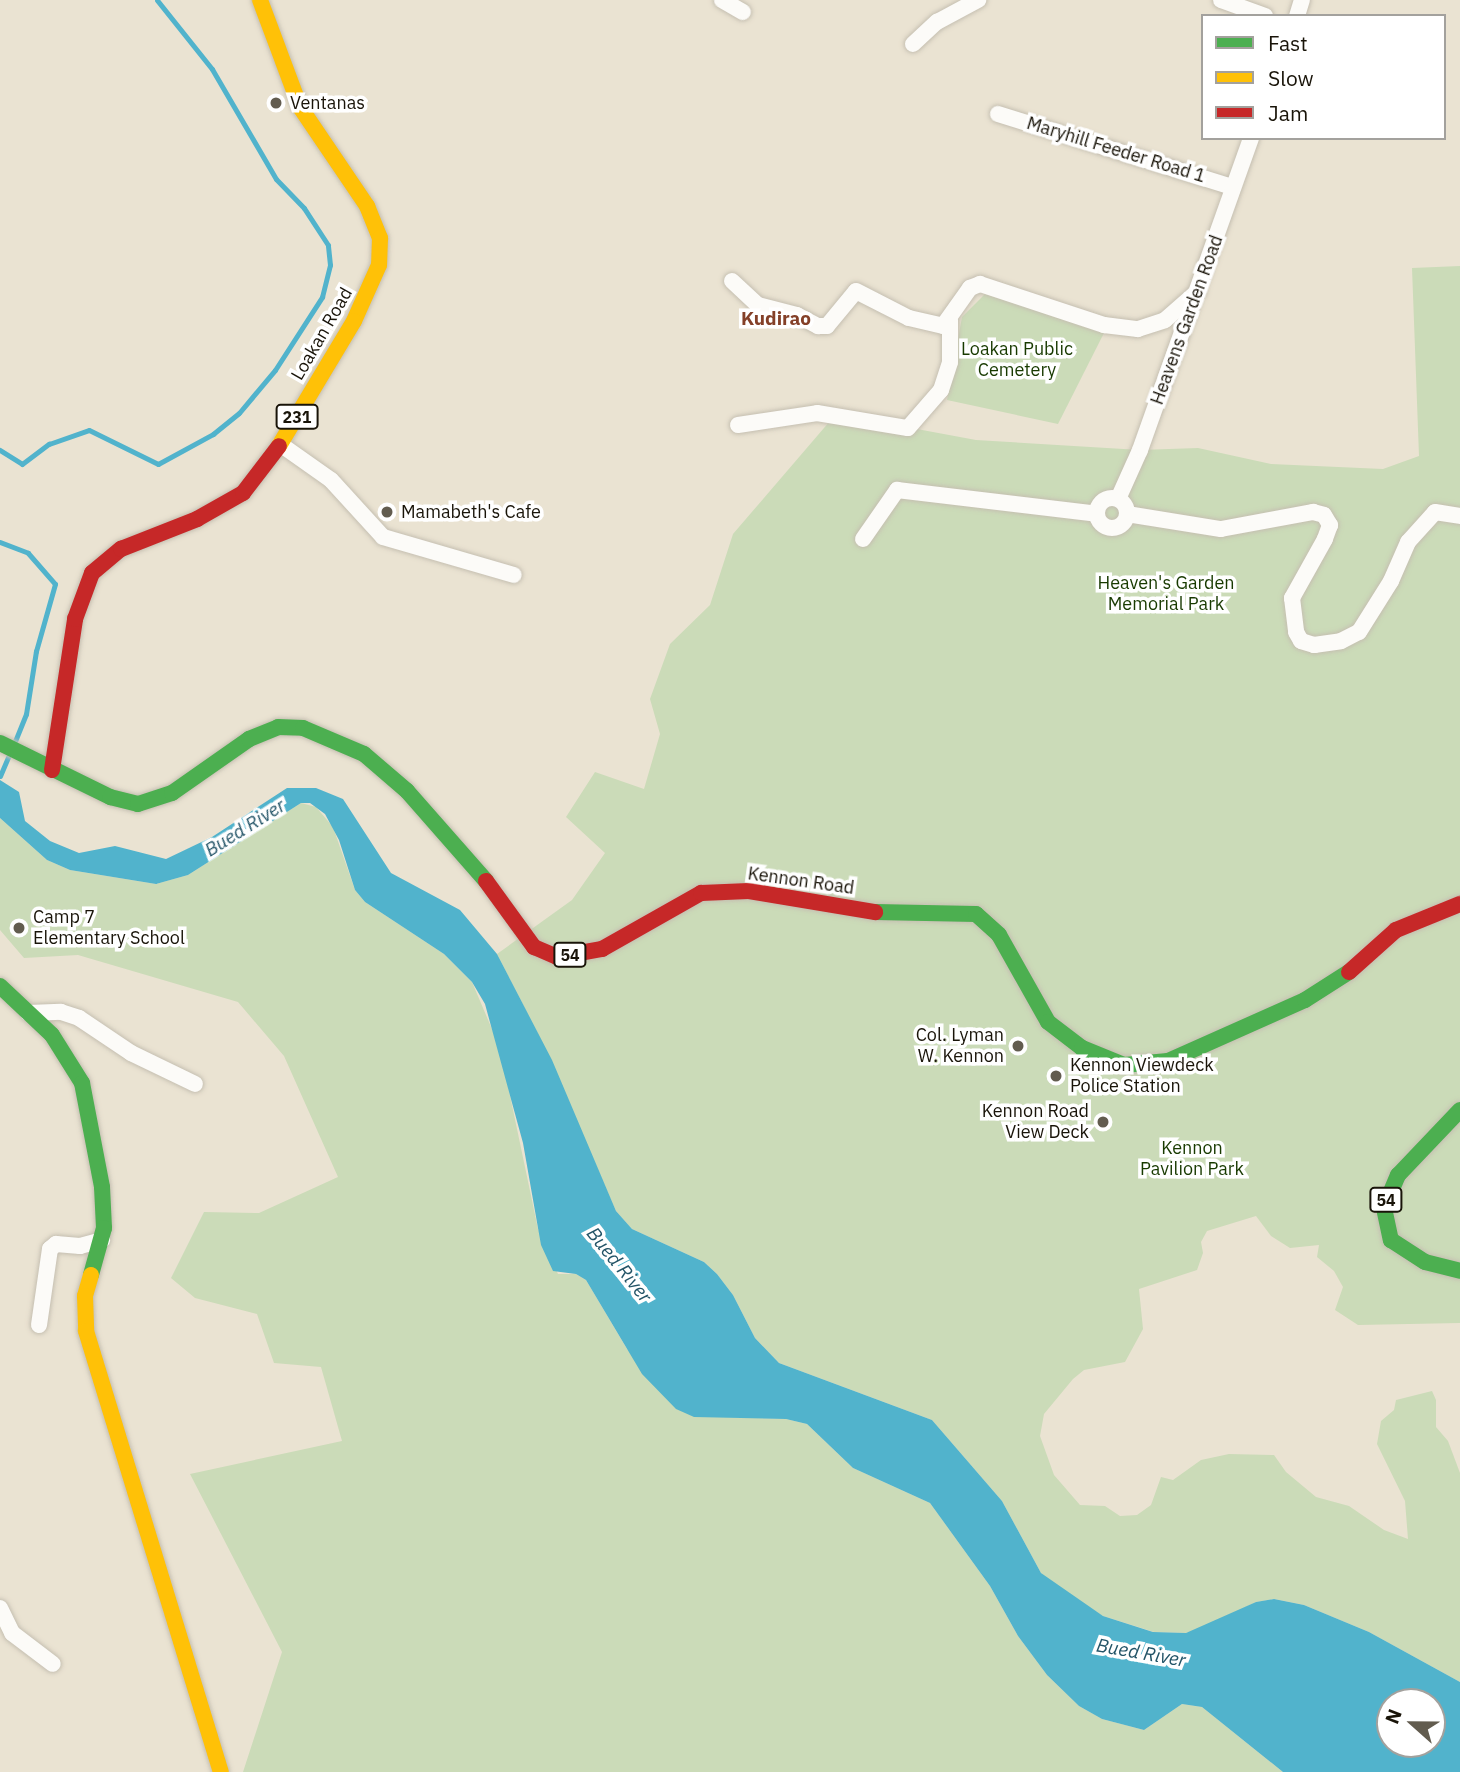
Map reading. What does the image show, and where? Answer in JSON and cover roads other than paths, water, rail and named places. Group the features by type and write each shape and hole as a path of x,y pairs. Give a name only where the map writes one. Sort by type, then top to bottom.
{"main road":[{"name":"Loakan Road","path":"52,770 75,619 92,573 121,549 223,506 243,493 280,444 369,290 379,265 380,238 368,206 300,107 260,0"},
{"name":"Kennon Road","path":"0,743 110,797 138,804 172,793 249,739 278,727 303,728 364,754 407,791 465,852 534,947 557,957 602,949 701,893 749,891 893,915 976,914 999,935 1048,1022 1082,1048 1124,1065 1168,1061 1305,1000 1353,969 1395,930 1460,904"},
{"path":"0,986 52,1035 82,1083 102,1188 102,1240 85,1296 86,1332 221,1772"},
{"name":"54","path":"1460,1110 1398,1175 1384,1208 1391,1240 1425,1262 1460,1271"}],"street":[{"path":"722,0 743,12"},
{"path":"913,44 937,22 978,0"},
{"path":"1221,0 1260,14"},
{"name":"Maryhill Feeder Road 1","path":"998,114 1233,187"},
{"name":"Heavens Garden Road","path":"1118,499 1198,291 1250,140"},
{"path":"732,281 758,305 797,315 818,326 827,326 856,291 909,318 943,326 971,288 980,284 1104,325 1138,329 1165,320 1198,291"},
{"path":"738,425 817,413 908,428 941,390 950,362 950,320"},
{"path":"280,444 331,480 383,537 514,575"},
{"path":"863,539 897,490 1097,514"},
{"path":"1118,499 1127,514 1119,527 1109,529 1100,524 1097,514 1103,500 1118,499"},
{"path":"1127,514 1222,529 1313,512 1325,515 1330,524 1325,539 1292,598 1296,632 1301,641 1314,645 1341,641 1359,632 1391,581 1408,542 1435,512 1460,516"},
{"path":"28,1013 61,1012 79,1018 131,1054 195,1084"},
{"path":"38,1325 50,1249 56,1244 80,1246 102,1240"},
{"path":"0,1608 12,1633 53,1664"}],"water":[{"name":"Bued River","path":"0,780 19,792 25,821 50,841 79,853 115,846 166,859 212,837 287,788 316,788 343,799 391,873 460,910 497,954 552,1060 616,1211 632,1229 704,1262 717,1274 733,1295 755,1338 779,1363 932,1420 1002,1501 1041,1573 1103,1616 1153,1632 1186,1633 1256,1602 1274,1599 1304,1605 1369,1632 1460,1682 1460,1772 1283,1772 1202,1707 1182,1704 1144,1730 1102,1719 1079,1706 1047,1675 1018,1636 990,1586 930,1503 853,1468 807,1424 786,1419 694,1417 676,1409 642,1374 586,1280 576,1274 553,1271 541,1245 523,1143 485,1004 472,982 444,954 365,902 355,890 339,840 325,814 310,803 301,803 188,875 156,884 70,870 47,860 0,818"}],"waterway":[{"path":"0,450 22,464 49,444 89,430 158,464 213,434 239,413 275,370 322,297 330,265 328,245 304,208 276,179 212,69 157,0"},
{"path":"0,542 28,553 55,584 36,651 26,714 15,741"},
{"path":"0,776 8,757"}],"place":[{"name":"Ventanas","path":"276,103"},
{"name":"Mamabeth's Cafe","path":"387,512"},
{"name":"Camp 7 Elementary School","path":"19,928"},
{"name":"Col. Lyman W. Kennon","path":"1018,1046"},
{"name":"Kennon Viewdeck Police Station","path":"1056,1076"},
{"name":"Kennon Road View Deck","path":"1103,1122"}],"district":[{"name":"Kudirao","path":"776,319"}],"park label":[{"name":"Loakan Public Cemetery","path":"1017,360"},
{"name":"Heaven's Garden Memorial Park","path":"1166,594"},
{"name":"Kennon Pavilion Park","path":"1192,1159"}]}
